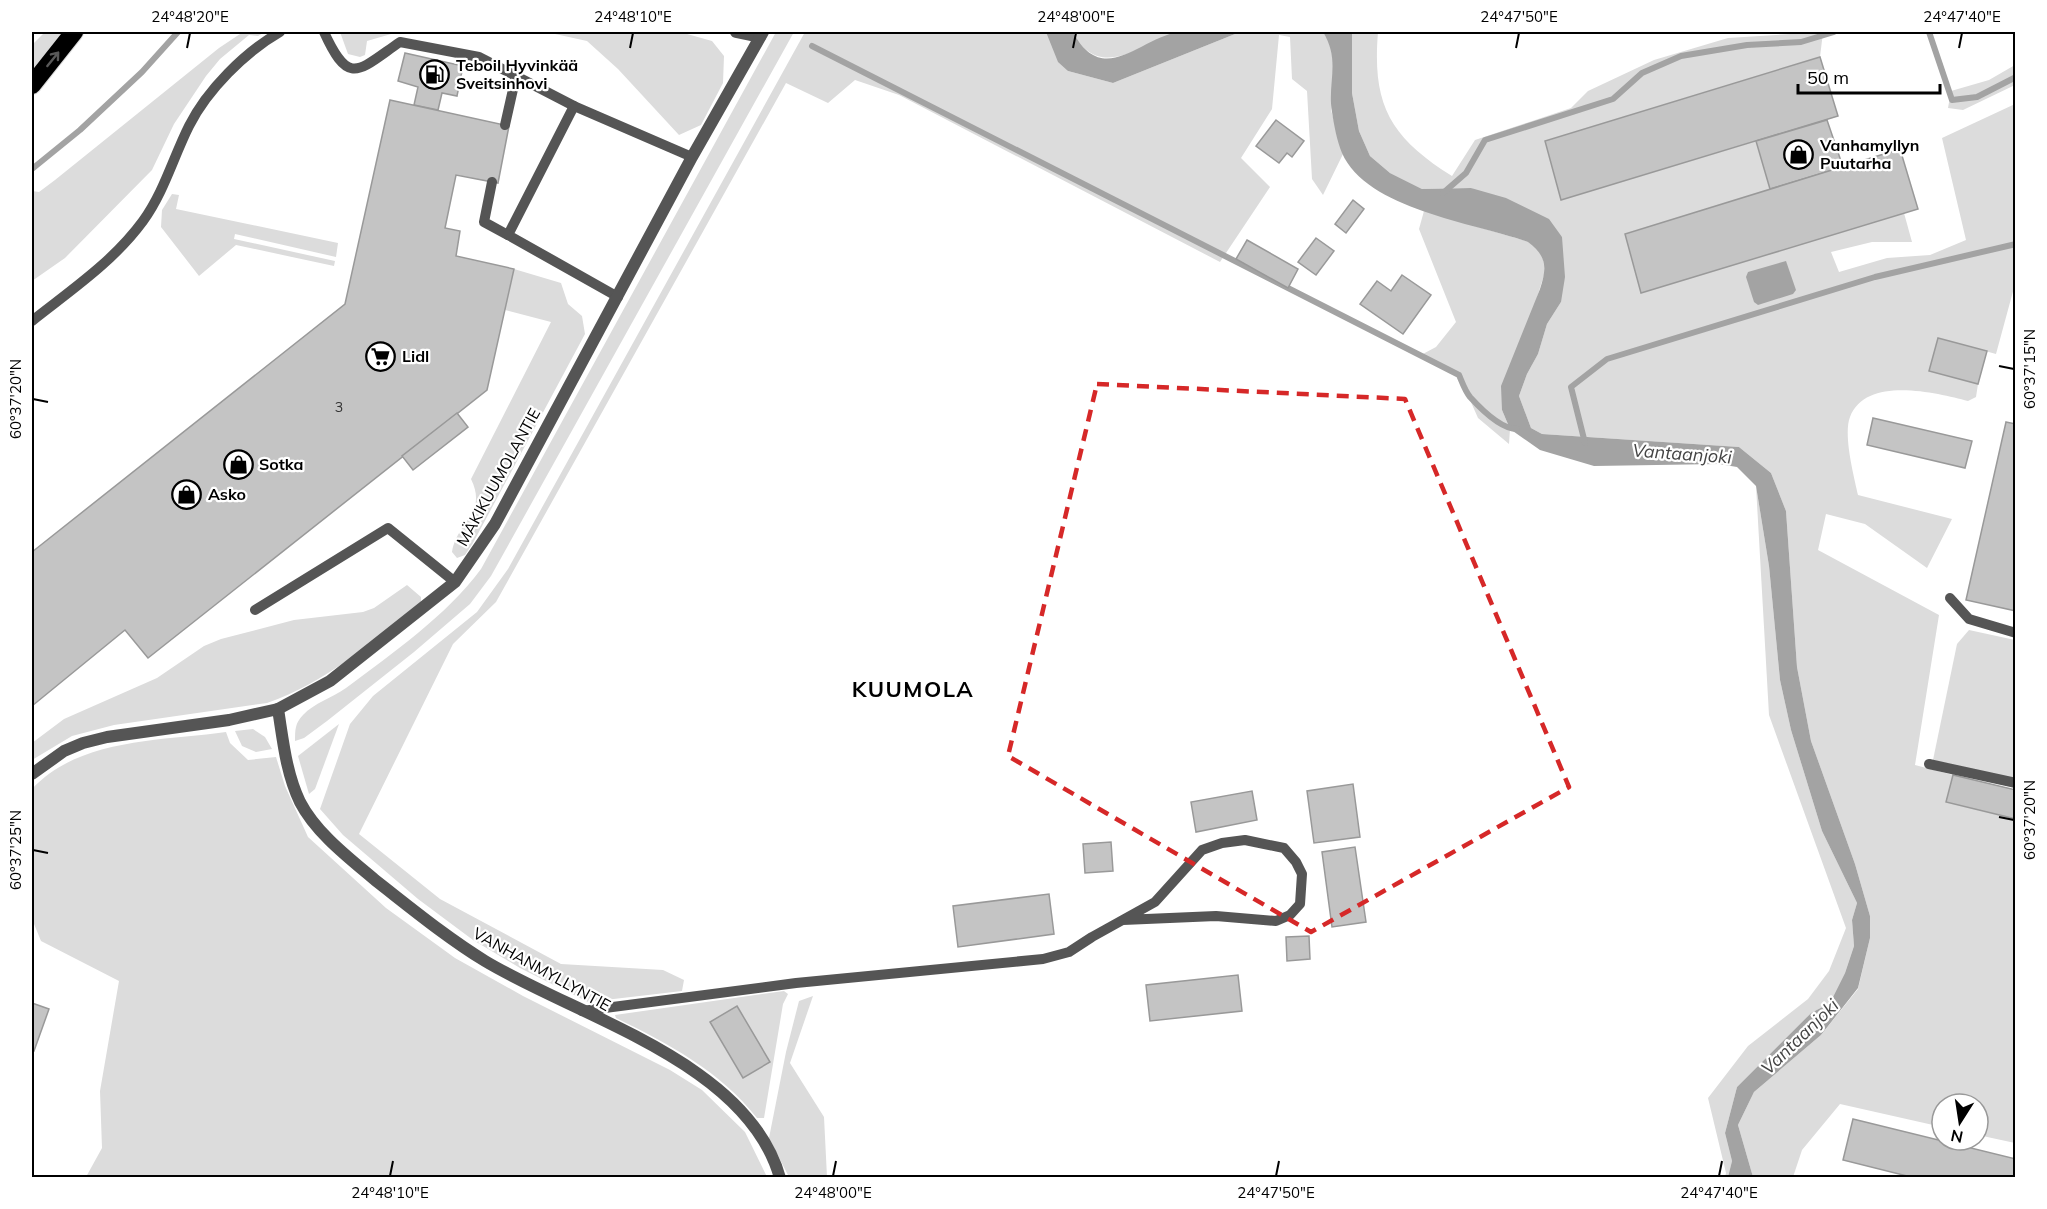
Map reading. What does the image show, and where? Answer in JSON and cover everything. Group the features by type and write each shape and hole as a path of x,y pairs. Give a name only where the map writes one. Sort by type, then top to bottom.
{"highway":[{"path":"32,85 74,32"}],"street":[{"path":"736,32 762,34"},
{"name":"MÄKIKUUMOLANTIE","path":"32,774 64,751 99,739 229,720 278,709 330,681 455,582 495,524 692,157 762,34"},
{"name":"VANHANMYLLYNTIE","path":"278,709 284,750 300,802 336,846 426,921 484,960 671,1055 731,1099 757,1131 770,1152 780,1178"}],"lane":[{"path":"32,321 116,255 150,209 166,180 189,125 201,107 237,66 280,32"},
{"path":"324,32 337,60 351,68 364,67 400,42 479,57 574,105 692,157"},
{"path":"505,125 516,76"},
{"path":"508,236 574,105"},
{"path":"492,182 484,222 618,297"},
{"path":"255,610 388,528 455,582"},
{"path":"1950,598 1969,619 2016,633"},
{"path":"1929,764 2016,783"},
{"path":"581,1011 796,982 1043,959 1069,952 1123,920 1155,902 1202,850 1222,843 1245,840 1284,848 1302,874 1300,904 1290,915 1276,921 1216,916 1123,920"}],"highlighted area":[{"path":"1097,384 1405,399 1569,787 1311,932 1008,756"}],"shaded area":[{"path":"45,32 62,32 32,70 32,45"},
{"path":"243,32 265,32 258,36 249,35 220,59 174,124 152,170 65,258 32,281 32,191 39,192 55,180 219,48"},
{"path":"340,32 398,32 367,41 365,55 360,57 348,54"},
{"path":"546,32 680,32 712,41 724,56 723,83 701,125 679,135 618,69 587,41"},
{"path":"776,32 794,32 491,576 470,604 414,652 327,721 304,738 295,741 297,724 307,711 346,688 418,633 452,602 481,569"},
{"path":"805,32 1046,32 1068,71 1113,83 1240,32 1323,32 1330,43 1334,66 1331,110 1343,154 1323,195 1312,179 1307,91 1292,79 1290,37 1279,35 1272,109 1241,158 1270,187 1220,262 899,95 855,80 828,103 786,83 496,602 453,644 359,834 440,899 561,964 663,970 684,980 682,991 588,1002 520,968 473,940 418,899 343,835 320,809 350,724 373,696 477,612 508,569"},
{"path":"1073,32 1178,32 1135,51 1108,58 1095,55 1083,47"},
{"path":"1352,32 1378,32 1378,80 1382,99 1390,117 1413,147 1452,176 1475,140 1571,108 1588,91 1654,60 1728,38 1823,32 1820,57 1545,141 1561,200 1756,141 1770,189 1625,234 1641,293 1904,213 1912,242 1872,242 1831,252 1839,272 1887,258 1930,255 1966,240 1942,138 2015,104 2015,284 1996,354 1938,338 1929,371 1978,384 1976,397 1968,401 1921,391 1886,391 1858,404 1848,425 1850,456 1858,495 1952,519 1927,568 1865,524 1826,514 1818,550 1939,615 1915,765 1953,775 1946,802 2015,819 2015,1143 1990,1138 1990,1092 1930,1092 1930,1124 1840,1104 1802,1150 1793,1177 1753,1177 1738,1125 1754,1092 1821,1035 1858,989 1870,938 1870,916 1855,864 1811,741 1797,667 1786,511 1771,473 1739,447 1542,434 1531,428 1519,396 1538,354 1547,324 1561,302 1562,237 1471,188 1422,189 1390,173 1370,156 1359,131 1352,93"},
{"path":"2015,65 2015,85 1963,110 1948,108 1951,91 1989,80"},
{"path":"172,194 179,195 176,209 338,243 336,257 235,234 234,239 335,261 334,266 236,245 199,276 161,227 162,210"},
{"path":"1424,211 1529,242 1542,256 1544,275 1502,410 1510,429 1509,444 1478,418 1459,375 1419,356 1436,347 1456,322 1419,229"},
{"path":"514,269 561,283 568,304 582,316 585,334 473,543 465,555 457,558 452,552 455,541 470,517 476,501 471,479 551,322 505,310"},
{"path":"1756,486 1769,566 1780,680 1791,730 1822,831 1857,903 1852,920 1854,946 1845,973 1830,1003 1811,1013 1737,1087 1725,1133 1732,1161 1728,1177 1725,1177 1726,1173 1708,1098 1748,1046 1808,999 1829,971 1846,928 1769,715"},
{"path":"407,585 421,597 421,603 348,660 289,695 267,703 114,725 72,736 32,760 32,743 64,719 157,678 204,646 221,639 294,620 363,612 374,608"},
{"path":"1969,630 2015,640 2015,780 1933,760 1957,644"},
{"path":"339,724 315,789 309,794 298,756"},
{"path":"253,729 265,737 272,749 256,752 242,746 235,731"},
{"path":"226,732 230,743 248,760 276,757 285,786 308,837 386,908 455,958 523,996 670,1070 702,1090 745,1132 767,1177 86,1177 102,1148 100,1091 119,981 41,941 32,919 32,789 51,772 97,751 149,741"},
{"path":"784,991 788,994 783,1004 764,1118 757,1118 727,1086 692,1060 616,1018 615,1015"},
{"path":"813,996 790,1063 824,1117 827,1177 789,1177 769,1138 799,1001"}],"water":[{"path":"1201,30 1240,32 1113,83 1068,71 1058,62 1046,32 1073,32 1085,49 1097,57 1110,58 1179,32"},
{"name":"Vantaanjoki","path":"1323,32 1352,32 1352,93 1359,131 1370,156 1390,173 1422,189 1471,188 1506,198 1549,219 1562,237 1565,277 1561,302 1547,324 1538,354 1519,396 1531,428 1542,434 1739,447 1771,473 1786,511 1797,667 1811,741 1855,864 1870,916 1870,938 1858,988 1821,1035 1754,1092 1738,1125 1753,1177 1728,1177 1732,1161 1725,1133 1737,1087 1811,1013 1830,1003 1845,973 1854,946 1852,920 1857,903 1822,831 1791,730 1780,680 1769,566 1756,486 1737,467 1719,464 1594,466 1540,450 1510,429 1502,410 1501,386 1540,289 1544,275 1542,257 1528,242 1453,221 1398,201 1374,188 1355,172 1342,153 1336,133 1331,101 1331,53"},
{"path":"1786,261 1796,290 1793,294 1758,305 1754,302 1746,277 1748,272"}],"building":[{"path":"405,53 463,66 457,96 442,93 438,110 414,105 418,87 398,81"},
{"path":"1820,57 1838,116 1561,200 1545,141"},
{"path":"390,100 509,126 498,183 456,175 445,228 460,231 456,256 514,269 487,390 148,658 125,630 32,706 32,552 345,304"},
{"path":"1276,120 1304,141 1292,157 1287,153 1279,163 1256,146"},
{"name":"Vanhamyllyn Puutarha","path":"1827,120 1843,167 1770,189 1756,141"},
{"path":"1900,149 1918,209 1641,293 1625,234"},
{"path":"1353,200 1364,209 1346,233 1335,224"},
{"path":"1316,238 1334,251 1316,275 1298,262"},
{"path":"1247,240 1298,269 1288,288 1236,259"},
{"path":"1402,275 1431,295 1403,334 1360,304 1377,281 1391,291"},
{"path":"1938,338 1987,351 1978,384 1929,371"},
{"path":"457,413 468,427 413,470 402,456"},
{"path":"1873,418 1972,441 1965,468 1867,445"},
{"path":"2006,422 2016,424 2016,611 1966,600"},
{"path":"1953,775 2016,790 2016,819 1946,802"},
{"path":"1353,784 1360,837 1314,843 1307,791"},
{"path":"1252,791 1257,820 1196,832 1191,802"},
{"path":"1111,842 1113,871 1085,873 1083,844"},
{"path":"1355,847 1366,922 1332,927 1322,852"},
{"path":"1049,894 1054,934 958,947 953,906"},
{"path":"1309,936 1310,959 1287,961 1286,937"},
{"path":"1238,975 1242,1011 1150,1021 1146,985"},
{"path":"32,1003 49,1009 34,1051 32,1050"},
{"path":"737,1006 770,1062 743,1078 710,1022"},
{"path":"1853,1119 1930,1138 1930,1152 1987,1152 2016,1159 2016,1178 1915,1178 1843,1160"}],"waterway":[{"path":"32,169 80,130 142,72 178,32"},
{"path":"1443,193 1466,173 1485,140 1613,99 1642,73 1681,56 1747,45 1801,42 1834,32"},
{"path":"1929,32 1952,100 1977,97 2016,77"},
{"path":"812,46 1459,375 1468,395 1479,407 1504,426 1517,429"},
{"path":"1585,443 1571,387 1607,359 1875,277 2016,244"}],"place":[{"name":"Teboil Hyvinkää Sveitsinhovi","path":"435,74"},
{"name":"Vanhamyllyn Puutarha","path":"1799,154"},
{"name":"Lidl","path":"381,356"},
{"name":"Sotka","path":"238,464"},
{"name":"Asko","path":"187,494"}],"district":[{"name":"KUUMOLA","path":"913,689"}]}
